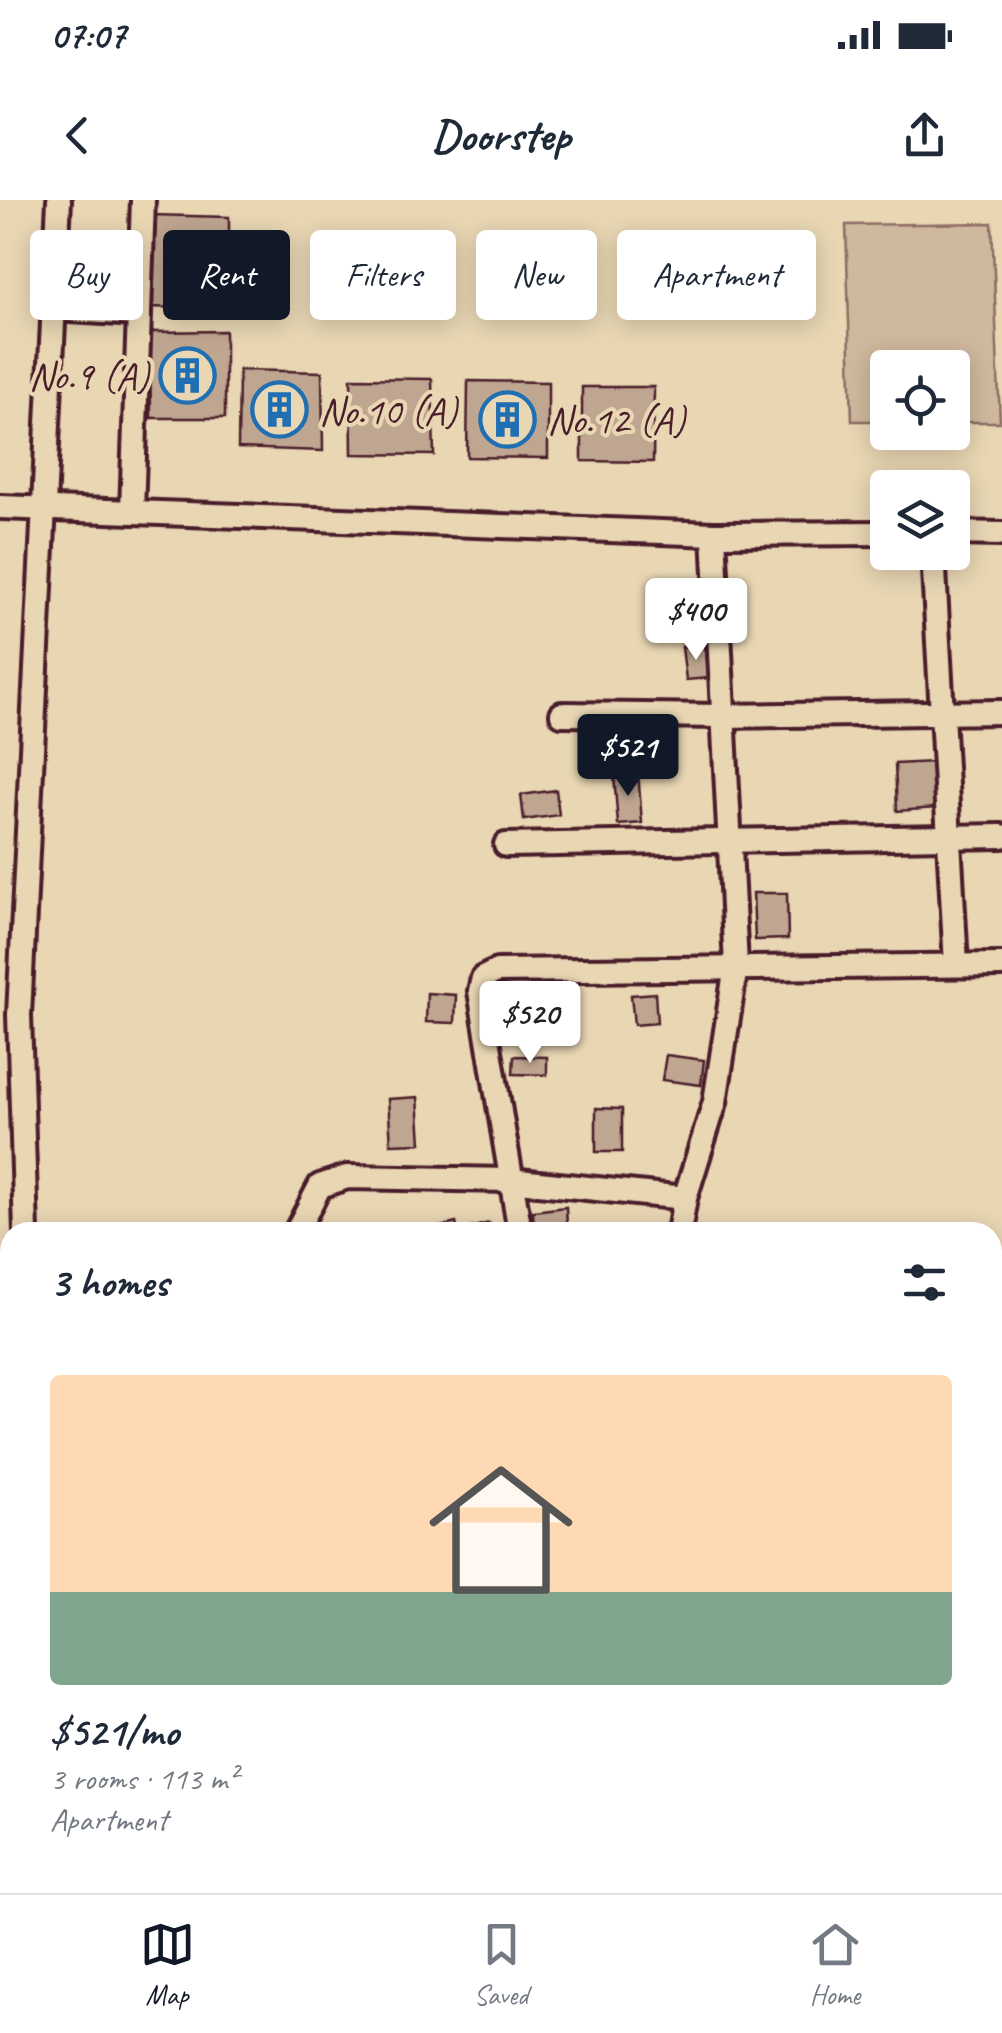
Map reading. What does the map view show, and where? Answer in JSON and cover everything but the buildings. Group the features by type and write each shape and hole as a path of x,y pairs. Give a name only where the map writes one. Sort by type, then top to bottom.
{"street":[{"path":"58,230 60,200"},
{"path":"143,230 144,200"},
{"path":"26,1222 19,1015 53,320"},
{"path":"132,511 139,320"},
{"path":"0,506 714,534 870,532"},
{"path":"970,533 1002,534"},
{"path":"681,1222 715,1102 736,966 714,534"},
{"path":"934,570 956,965"},
{"path":"562,714 1002,712"},
{"path":"506,845 1002,836"},
{"path":"518,1222 480,991 483,978 497,971 1002,965"},
{"path":"300,1222 320,1186 347,1178 509,1180 685,1198"}],"shaded area":[{"path":"992,223 1000,422 970,422 970,350 870,350 870,421 852,421 846,225"}],"place":[{"name":"No.9 (A)","path":"188,375"},
{"name":"No.10 (A)","path":"280,410"},
{"name":"No.12 (A)","path":"508,419"}]}
